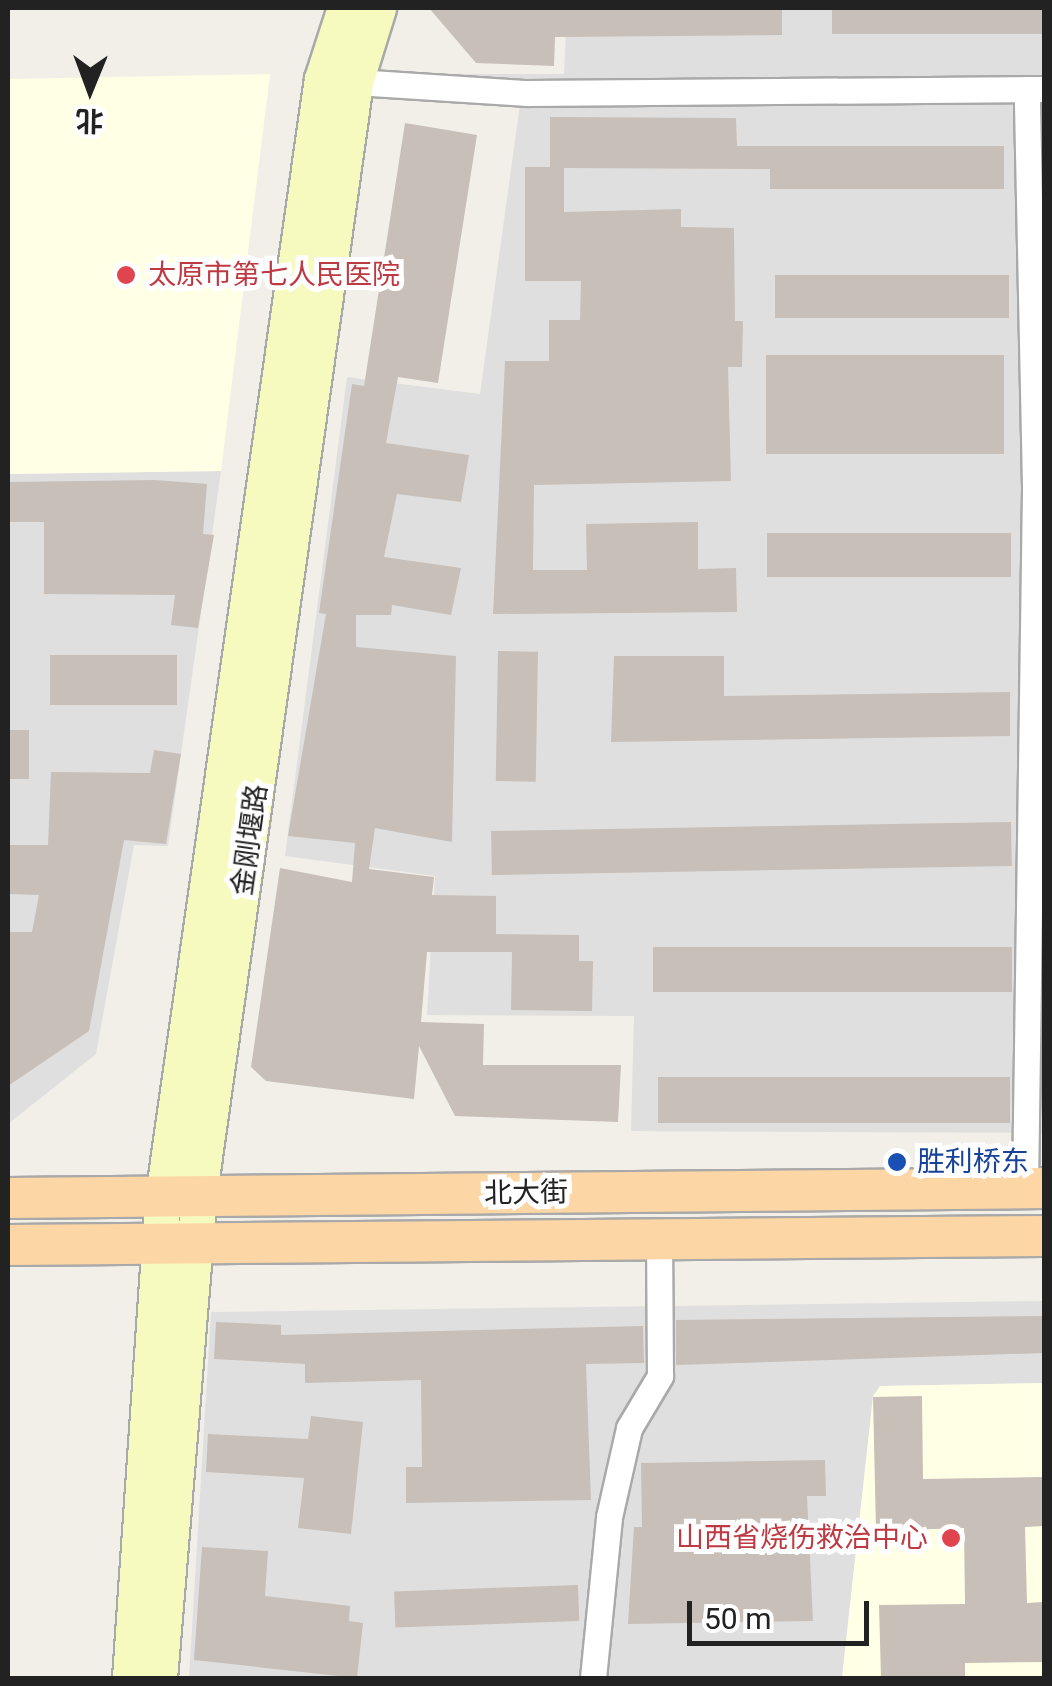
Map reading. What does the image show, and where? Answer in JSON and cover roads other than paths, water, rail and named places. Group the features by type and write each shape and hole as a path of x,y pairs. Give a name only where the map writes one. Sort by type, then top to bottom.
{"main road":[{"path":"338,80 344,8"},
{"name":"金刚堰路","path":"160,1678 180,1198 338,80 378,8"},
{"name":"北大街","path":"8,1198 1035,1188"},
{"name":"北大街","path":"8,1246 1044,1236"},
{"path":"130,1678 175,1246"}],"street":[{"path":"338,80 528,93 1036,89 1035,1188"},
{"path":"594,1678 609,1517 629,1428 660,1376 659,1240"}],"place":[{"name":"太原市第七人民医院","path":"126,275"},
{"name":"胜利桥东","path":"897,1162"},
{"name":"山西省烧伤救治中心","path":"951,1538"}]}
